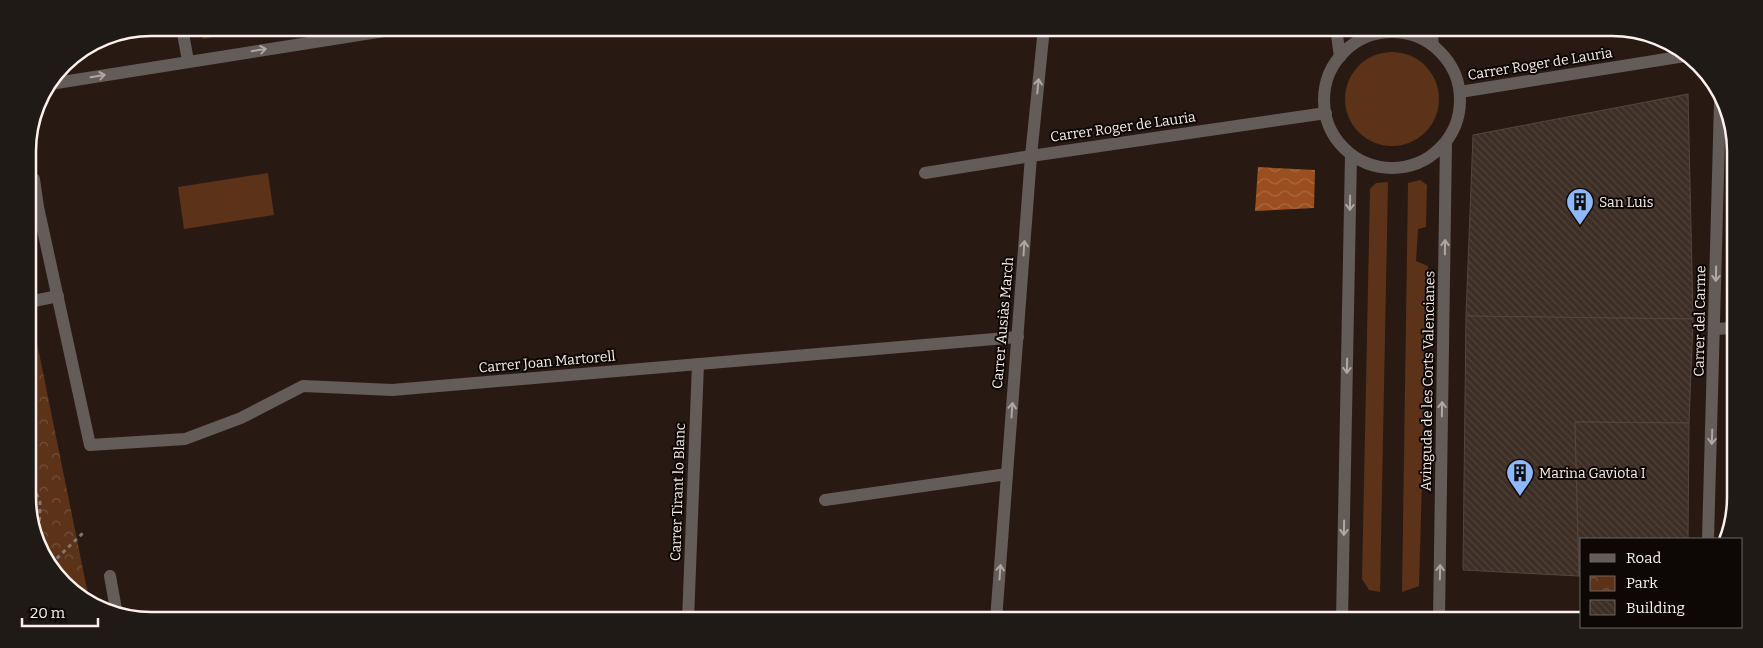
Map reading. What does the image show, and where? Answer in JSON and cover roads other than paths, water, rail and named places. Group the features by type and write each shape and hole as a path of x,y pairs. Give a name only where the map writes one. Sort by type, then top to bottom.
{"street":[{"path":"183,36 188,61"},
{"path":"59,82 351,36"},
{"name":"Carrer Ausiàs March","path":"997,612 1031,156 1043,36"},
{"path":"1337,36 1340,57"},
{"path":"1370,36 1354,44 1340,57 1330,74 1325,93 1326,113 1331,129 1339,143 1351,154 1366,163 1381,167 1398,168 1416,164 1432,155 1446,142 1455,126 1460,109 1460,92 1451,66 1433,45 1416,36"},
{"path":"1432,36 1433,45"},
{"name":"Carrer Roger de Lauria","path":"1460,92 1677,57"},
{"name":"Carrer del Carme","path":"1708,538 1720,112"},
{"name":"Carrer Roger de Lauria","path":"925,174 1031,156 1326,113"},
{"name":"Avinguda de les Corts Valencianes","path":"1439,612 1446,142"},
{"path":"1342,612 1351,154"},
{"path":"36,189 58,296 36,301"},
{"name":"Carrer Joan Martorell","path":"58,296 90,445 185,439 241,418 303,386 392,390 1018,337"},
{"path":"1715,329 1727,328"},
{"name":"Carrer Tirant lo Blanc","path":"688,612 698,364"},
{"path":"824,500 1008,474"},
{"path":"110,576 115,606"}],"water":[{"path":"1258,167 1315,170 1314,208 1255,211"}],"place":[{"name":"San Luis","path":"1580,226"},
{"name":"Marina Gaviota I","path":"1520,497"}]}
